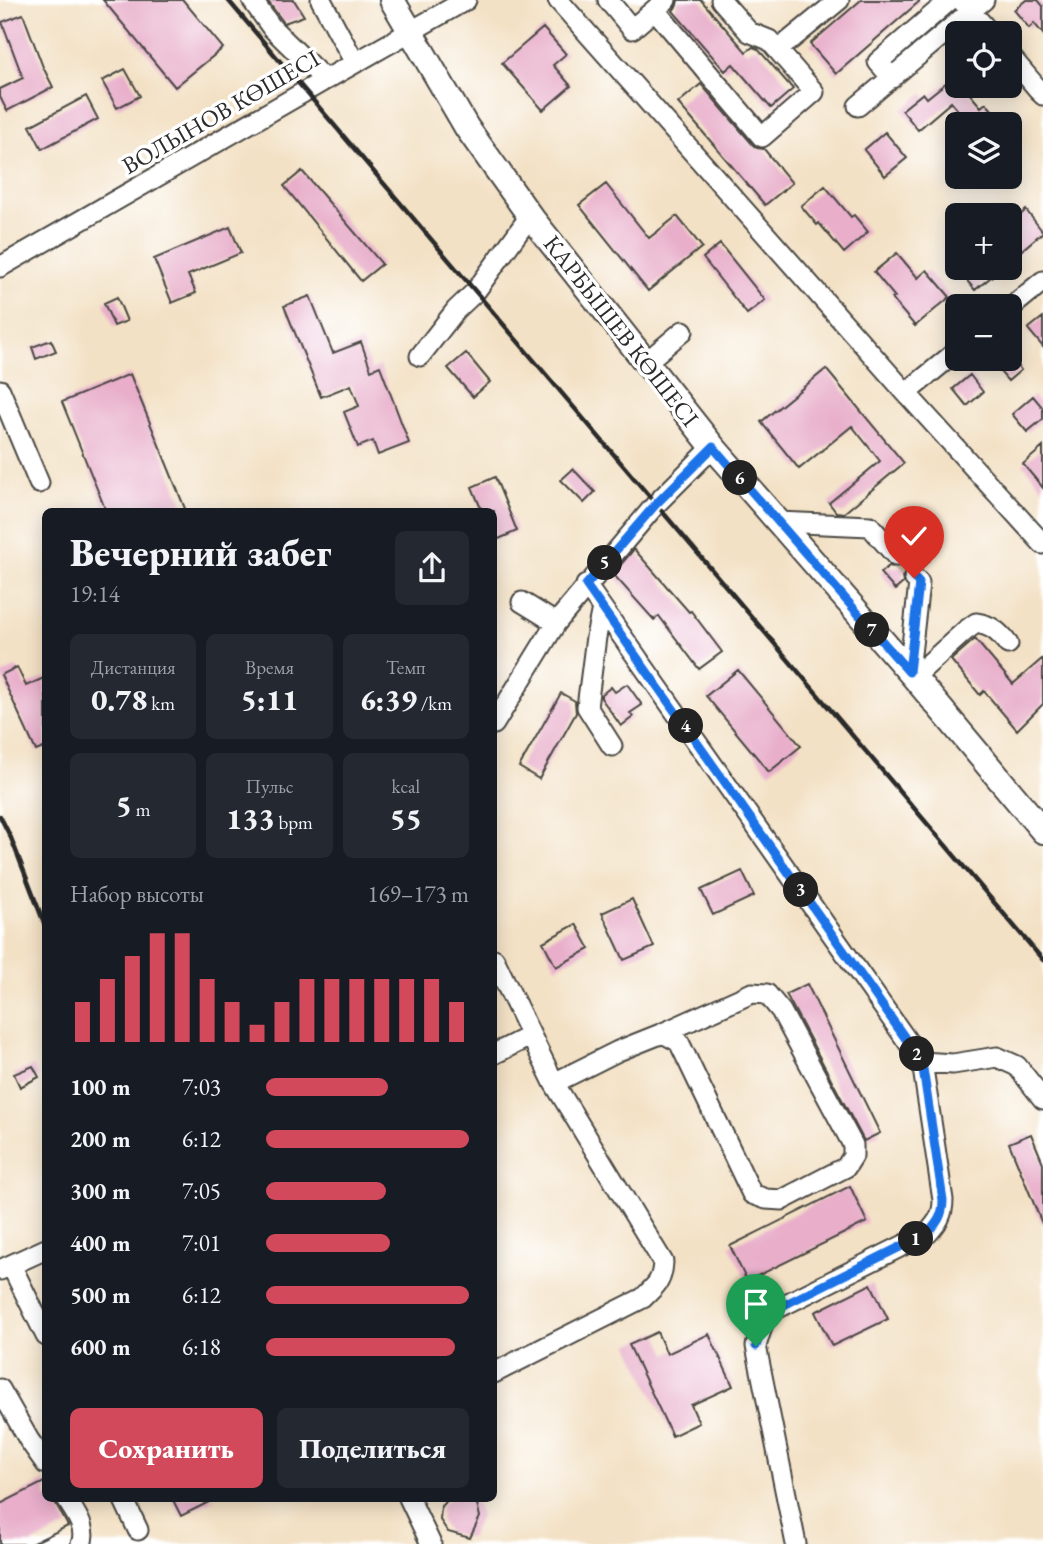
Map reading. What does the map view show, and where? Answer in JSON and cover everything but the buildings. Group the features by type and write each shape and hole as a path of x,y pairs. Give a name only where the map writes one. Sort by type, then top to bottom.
{"main road":[{"name":"КАРБЫШЕВ КӨШЕСІ","path":"392,0 467,128 530,216 645,363 713,447 1043,831"}],"street":[{"path":"252,0 272,28 325,80"},
{"path":"321,0 355,63"},
{"name":"ВОЛЫНОВ КӨШЕСІ","path":"0,267 466,0"},
{"path":"558,0 1043,544"},
{"path":"608,0 632,29 660,5 762,137 814,92 769,40 749,32 721,0"},
{"path":"778,50 839,0"},
{"path":"892,78 878,62 950,0"},
{"path":"858,106 972,4 983,21"},
{"path":"1022,70 1043,95"},
{"path":"420,356 456,310 475,292 530,216"},
{"path":"1022,298 1043,281"},
{"path":"645,363 683,331"},
{"path":"906,393 945,361"},
{"path":"0,390 39,483"},
{"path":"497,719 556,623 586,585 656,504 713,447"},
{"path":"779,522 870,526 896,556"},
{"path":"911,675 919,583 914,578"},
{"path":"586,585 922,1062 943,1200 940,1220 928,1233 766,1314 756,1346 796,1544"},
{"path":"522,602 556,623"},
{"path":"602,608 587,707 612,746"},
{"path":"911,675 976,623 986,624 999,632 1007,644"},
{"path":"497,965 554,1083 663,1262 658,1284 643,1298 497,1371"},
{"path":"554,1083 618,1051 751,993 766,994 780,1012 853,1145 853,1156 846,1167 782,1200 766,1199 752,1194 678,1042 663,1033"},
{"path":"497,1052 530,1036"},
{"path":"922,1062 953,1064 997,1057 1017,1066 1043,1099"},
{"path":"42,1250 5,1267 42,1329"},
{"path":"0,1389 42,1458"},
{"path":"68,1502 83,1528 81,1544"},
{"path":"125,1502 138,1530"},
{"path":"411,1502 431,1544"}],"tunnel":[{"path":"896,556 914,578"}],"railway":[{"path":"228,0 1043,960"},
{"path":"0,816 42,918"}],"route":[{"path":"756,1346 766,1314 928,1233 940,1220 943,1200 922,1062 586,585 656,504 713,447 909,672 919,583 914,578"}]}
